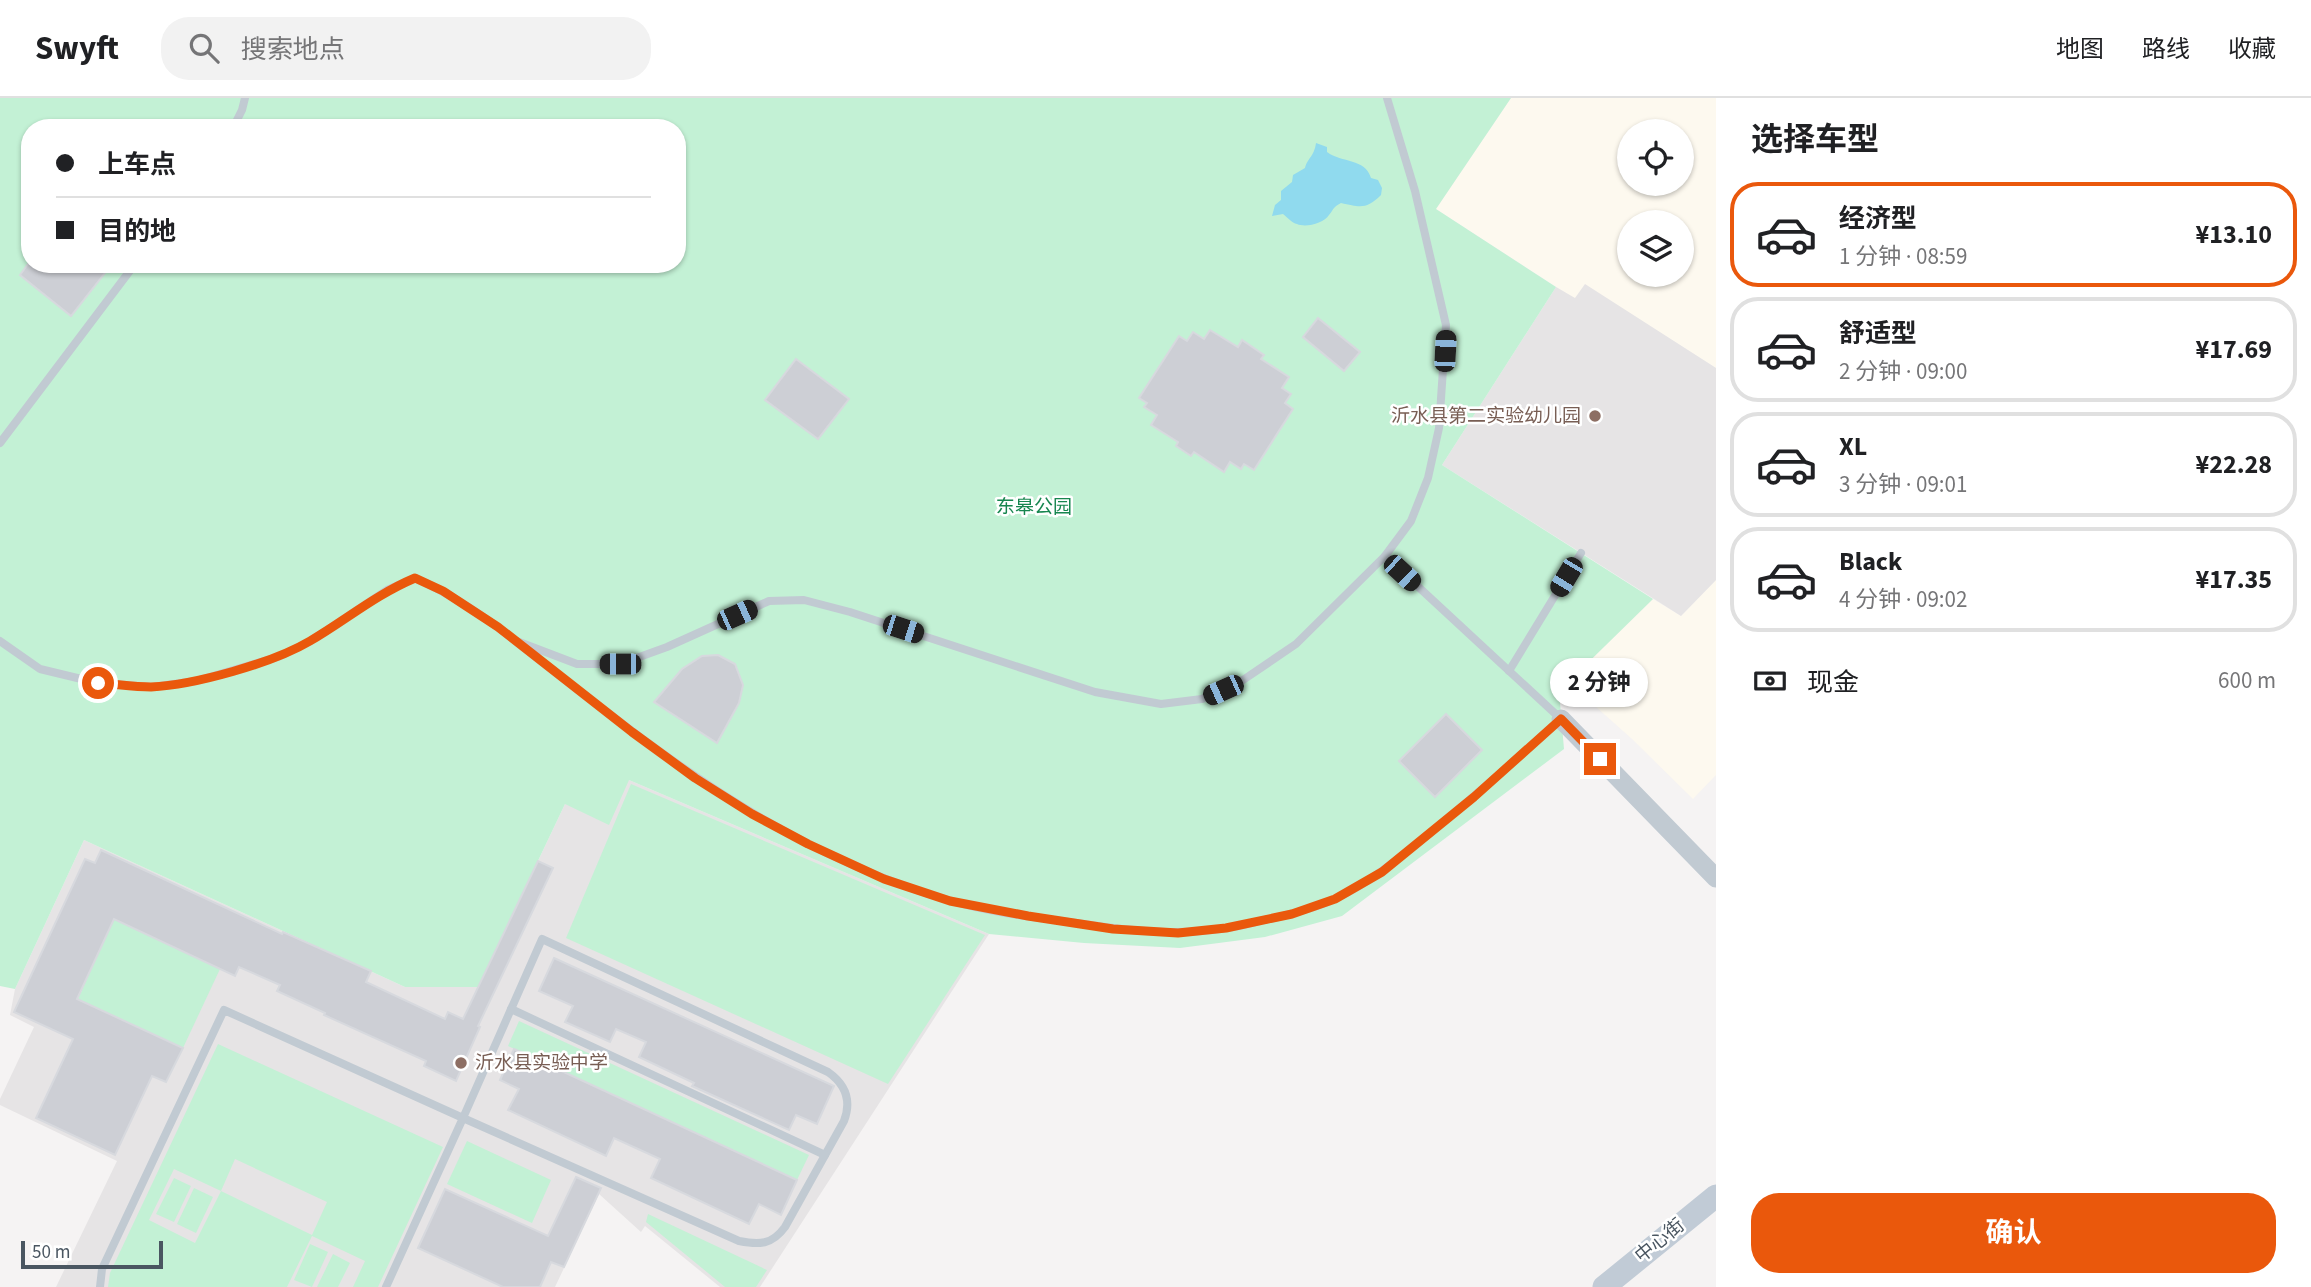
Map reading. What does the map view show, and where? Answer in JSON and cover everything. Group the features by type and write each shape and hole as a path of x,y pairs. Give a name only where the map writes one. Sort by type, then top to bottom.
{"main road":[{"name":"中心街","path":"1604,1287 1716,1195"}],"street":[{"path":"1561,719 1716,878"}],"lane":[{"path":"238,119 245,98"},
{"path":"514,640 577,664 620,664 667,648 769,601 804,600 863,616 1096,692 1161,704 1202,699 1243,680 1296,644 1385,556 1411,521 1428,478 1438,428 1446,325 1415,191 1387,98"},
{"path":"0,443 128,273"},
{"path":"1509,671 1581,553"},
{"path":"0,641 40,669 98,683 152,687 196,681 278,657 309,642 387,590 415,578 443,591 514,640 695,778 752,814 808,844 884,879 950,901 1113,929 1178,933 1226,928 1292,914 1335,899 1382,872 1474,797 1561,719 1385,556"},
{"path":"100,1287 102,1269 224,1010 463,1118 727,1236 752,1244 765,1244 779,1235 848,1110 844,1088 838,1079 828,1072 542,939 463,1118 386,1287"},
{"path":"511,1009 825,1155"}],"shaded area":[{"path":"1511,98 1716,98 1716,368 1585,285 1575,299 1436,209"},
{"name":"沂水县第二实验幼儿园","path":"1585,284 1716,368 1716,580 1681,616 1442,465 1556,287 1575,298"},
{"path":"1716,580 1716,775 1693,799 1632,739 1568,682 1653,599 1681,616"},
{"name":"沂水县实验中学","path":"629,780 989,934 760,1287 720,1287 645,1226 641,1232 599,1194 555,1287 56,1287 117,1161 0,1105 0,1099 34,1027 10,1015 15,989 84,840 405,987 478,987 565,804"}],"green space":[{"name":"东皋公园","path":"0,98 1511,98 1436,209 1556,287 1442,465 1653,599 1559,691 1564,749 1342,916 1265,937 1180,948 989,934 629,780 609,825 565,804 478,987 405,987 84,840 15,989 0,986"},
{"path":"631,784 985,935 888,1084 566,938"},
{"path":"114,919 220,969 183,1048 78,999"},
{"path":"519,1021 809,1155 797,1180 508,1046"},
{"path":"218,1044 443,1147 378,1287 353,1287 365,1261 312,1236 287,1287 108,1287 110,1273","holes":["235,1159 327,1202 312,1235 221,1191","174,1169 221,1191 195,1243 149,1220"]},
{"path":"467,1141 551,1180 532,1223 447,1184"},
{"path":"174,1178 191,1186 174,1222 156,1214"},
{"path":"194,1188 213,1197 196,1233 177,1224"},
{"path":"648,1214 767,1270 756,1287 725,1287 646,1222"},
{"path":"310,1244 328,1252 312,1287 294,1280"},
{"path":"333,1254 350,1263 338,1287 317,1287"}],"water":[{"path":"1316,143 1327,147 1327,152 1333,155 1364,167 1371,178 1378,180 1382,188 1381,195 1363,206 1341,203 1327,218 1310,225 1295,223 1283,214 1272,216 1275,205 1281,200 1281,191 1292,182 1293,175 1305,168"}],"building":[{"path":"21,273 105,273 71,316 20,275"},
{"path":"1318,318 1360,352 1344,371 1303,337"},
{"path":"1210,330 1238,347 1242,340 1264,355 1261,359 1289,377 1282,388 1291,394 1285,403 1293,409 1254,470 1244,464 1241,469 1230,462 1224,472 1194,452 1191,456 1176,446 1178,442 1151,425 1157,415 1144,407 1147,403 1139,398 1179,336 1187,341 1193,332 1204,339"},
{"path":"796,359 849,399 818,439 765,400"},
{"path":"718,655 735,664 743,685 739,703 717,743 654,702 682,669 702,656"},
{"path":"1446,714 1482,750 1435,797 1399,761"},
{"path":"101,850 282,934 283,932 371,971 366,982 445,1019 448,1012 463,1019 538,861 553,868 478,1026 480,1027 456,1081 424,1066 426,1061 277,991 280,985 239,967 235,976 114,919 77,999 183,1048 166,1082 152,1076 115,1155 36,1118 73,1039 14,1012 85,859 95,863"},
{"path":"554,958 834,1086 817,1124 796,1115 789,1130 692,1086 694,1083 639,1057 646,1042 616,1029 610,1042 565,1022 573,1006 539,991"},
{"path":"514,1049 797,1180 781,1215 759,1204 749,1224 651,1178 660,1159 614,1138 606,1156 508,1110 519,1089 500,1080"},
{"path":"576,1177 601,1188 564,1267 551,1262 540,1287 503,1287 418,1248 445,1189 548,1236"}],"place":[{"name":"沂水县第二实验幼儿园","path":"1595,416"},
{"name":"沂水县实验中学","path":"461,1063"}],"route":[{"path":"98,683 152,687 196,681 278,657 309,642 387,590 415,578 443,591 498,627 695,778 752,814 808,844 884,879 950,901 1113,929 1178,933 1226,928 1292,914 1335,899 1382,872 1474,797 1561,719 1600,759"}]}
